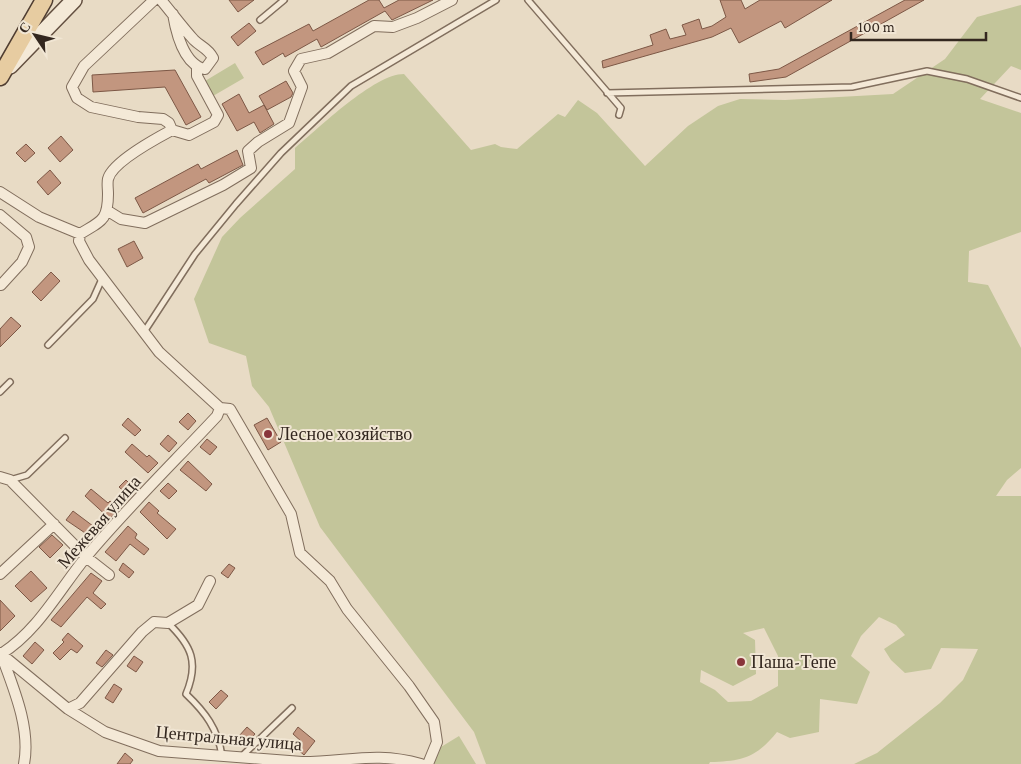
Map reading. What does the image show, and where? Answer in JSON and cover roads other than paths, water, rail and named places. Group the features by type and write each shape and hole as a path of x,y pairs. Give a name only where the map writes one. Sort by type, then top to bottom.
{"main road":[{"path":"2,75 44,0"},
{"path":"2,75 74,0"}],"street":[{"path":"154,0 84,66 72,87 77,98 91,107 138,117 163,119 169,123 172,130"},
{"path":"161,0 193,39 209,50 213,58 210,63 204,69 197,68"},
{"path":"108,211 121,219 145,223 224,185 251,168 248,151 258,142 289,123 302,87 294,71 301,59 328,53 374,26 393,27 417,18 452,0"},
{"path":"173,14 186,54 197,68 197,76 218,114 214,122 189,135 172,130 150,141 113,170 108,178 108,211 104,219 80,234 79,241 102,279 159,352 220,408 230,409 292,514 300,553 330,581 346,609 409,686 434,722 437,742 428,764"},
{"path":"0,192 38,218 80,234"},
{"path":"0,215 26,237 29,247 22,262 1,285"},
{"name":"Межевая улица","path":"0,654 15,645 55,601 86,557 216,416 220,408"},
{"path":"5,479 54,524 86,557 109,575"},
{"path":"0,574 54,524"},
{"path":"68,709 80,703 142,632 154,622 168,623 198,605 210,581"},
{"path":"0,654 14,692 23,726 26,756 24,764"},
{"name":"Центральная улица","path":"0,654 68,709 105,732 159,751 221,760 241,756 324,763 370,756 397,757 421,764"}],"lane":[{"path":"260,20 284,0"},
{"path":"144,332 195,254 218,225 281,153 350,86 496,0"},
{"path":"528,0 621,108 619,115"},
{"path":"607,93 852,86 928,71 967,79 1021,98"},
{"path":"48,345 93,299 102,279"},
{"path":"0,392 10,382"},
{"path":"5,479 27,476 65,438"},
{"path":"168,623 187,644 194,662 191,681 186,694 207,715 220,742 221,760"},
{"path":"241,756 292,708"}],"place":[{"name":"Лесное хозяйство","path":"268,434"},
{"name":"Паша-Тепе","path":"741,662"}]}
